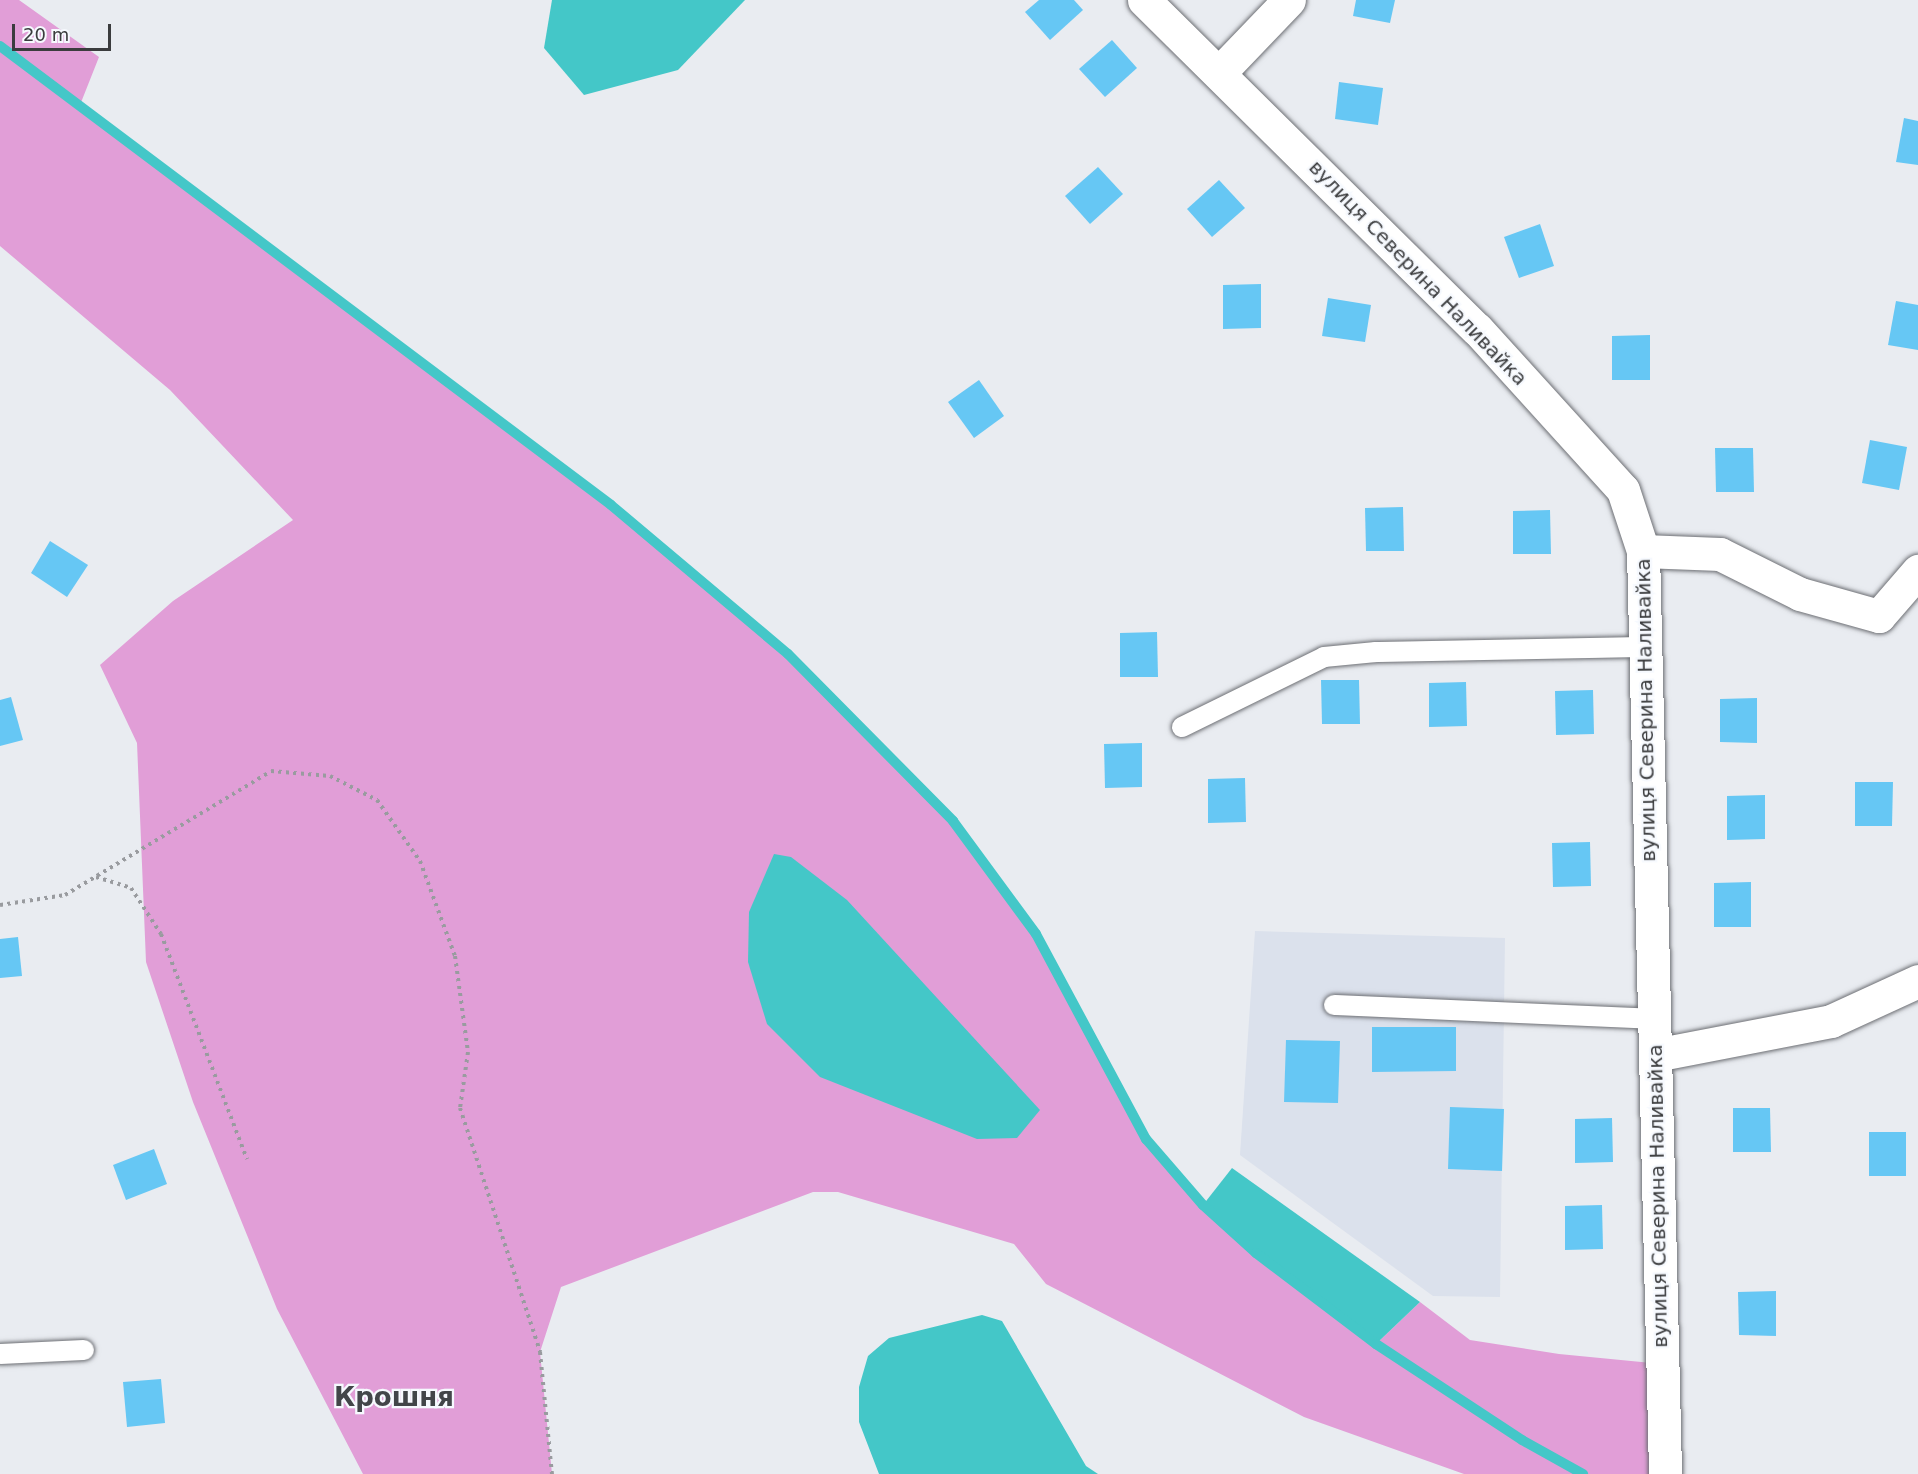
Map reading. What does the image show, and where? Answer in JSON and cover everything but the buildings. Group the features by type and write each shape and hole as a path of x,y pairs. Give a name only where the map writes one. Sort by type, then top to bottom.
{"street":[{"name":"вулиця Северина Наливайка","path":"1144,0 1477,329 1623,490 1643,550 1665,1474"},
{"path":"1220,73 1289,0"},
{"path":"1643,550 1720,554 1800,594 1880,616 1918,571"},
{"path":"1655,1055 1831,1021 1918,981"}],"lane":[{"path":"1182,727 1324,657 1376,652 1645,648"},
{"path":"1334,1005 1653,1019"},
{"path":"0,1354 84,1350"}],"path":[{"path":"0,905 65,895 271,771 330,776 377,800 420,861 455,956 468,1052 460,1108 540,1352 552,1474"},
{"path":"96,877 131,888 161,934 247,1159"}],"shaded area":[{"path":"0,0 19,0 99,57 80,105 611,505 788,654 953,821 1036,934 1146,1139 1203,1205 1256,1253 1376,1344 1420,1302 1470,1340 1559,1354 1662,1364 1665,1474 1464,1474 1304,1417 1046,1284 1014,1244 838,1192 813,1192 561,1287 540,1352 552,1474 363,1474 277,1309 193,1102 146,962 137,743 100,665 173,601 293,520 170,390 0,246"},
{"path":"1255,931 1505,938 1500,1297 1433,1296 1240,1155"}],"water":[{"path":"552,0 745,0 678,70 584,95 544,48"},
{"path":"774,854 791,857 847,900 1040,1110 1017,1138 977,1139 820,1077 767,1024 748,962 749,912"},
{"path":"1232,1168 1420,1302 1376,1344 1256,1253 1203,1205"},
{"path":"982,1315 1002,1321 1086,1466 1098,1474 879,1474 859,1422 859,1387 868,1356 889,1338"}],"waterway":[{"path":"0,46 611,505 788,654 953,821 1036,934 1146,1139 1203,1205 1256,1253 1376,1344 1522,1440 1583,1474"}],"district":[{"name":"Крошня","path":"394,1398"}]}
